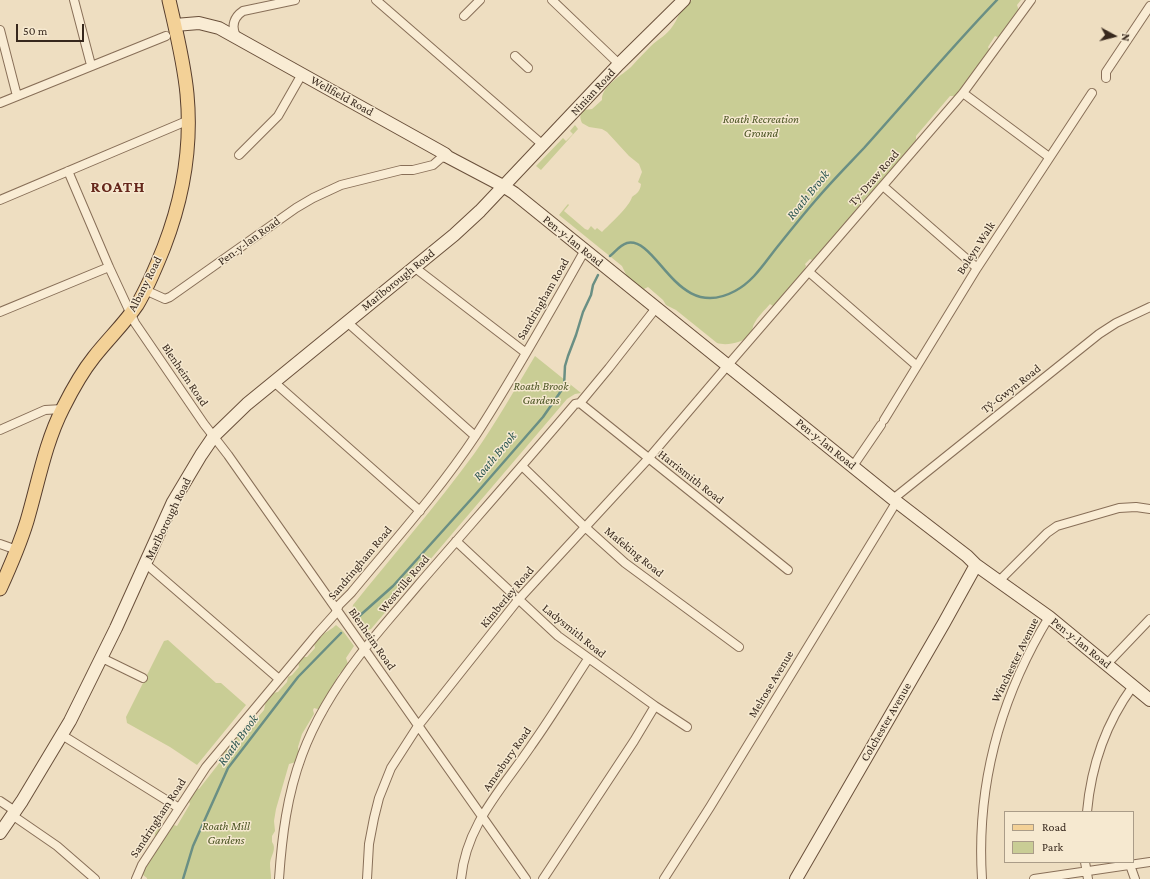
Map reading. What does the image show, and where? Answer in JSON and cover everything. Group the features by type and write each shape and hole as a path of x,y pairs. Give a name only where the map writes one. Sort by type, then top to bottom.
{"main road":[{"name":"Albany Road","path":"0,589 27,523 51,436 62,409 80,377 130,314 145,290 171,229 179,203 186,170 189,120 186,87 169,0"}],"street":[{"path":"74,0 91,65"},
{"path":"236,36 233,30 233,25 237,17 243,11 295,0"},
{"path":"376,0 543,145"},
{"path":"464,16 480,0"},
{"path":"552,0 619,64"},
{"name":"Ninian Road","path":"503,186 619,64 684,0"},
{"name":"Ty-Draw Road","path":"728,365 963,93 1031,0"},
{"path":"1106,78 1106,72 1150,6"},
{"name":"Wellfield Road","path":"175,25 199,23 219,28 236,36 448,157 503,186"},
{"path":"0,30 17,96"},
{"path":"0,103 162,37"},
{"path":"516,56 528,68"},
{"path":"239,156 278,116 302,74"},
{"path":"963,93 1049,157"},
{"name":"Boleyn Walk","path":"853,466 883,423 976,268 1092,93"},
{"path":"0,200 189,120"},
{"name":"Pen-y-lan Road","path":"145,290 165,299 170,297 296,208 313,198 347,184 401,170 413,170 433,165 441,158 448,157"},
{"name":"Blenheim Road","path":"68,171 130,314 187,399 526,879"},
{"name":"Pen-y-lan Road","path":"503,186 519,196 656,308 967,556 976,565 1049,618 1150,700"},
{"name":"Marlborough Road","path":"0,833 62,735 102,658 173,502 214,436 247,404 464,226 503,186"},
{"path":"883,186 976,268"},
{"name":"Sandringham Road","path":"136,879 142,865 206,767 335,614 339,605 351,593 420,511 475,436 526,353 585,250"},
{"path":"0,312 109,267"},
{"path":"414,267 526,353"},
{"path":"809,272 917,366"},
{"name":"Tŷ-Gwyn Road","path":"895,500 1099,334 1116,323 1150,306"},
{"name":"Westville Road","path":"279,879 282,836 292,785 311,734 339,683 364,649 456,541 575,404 580,403 656,308"},
{"path":"347,322 475,436"},
{"name":"Kimberley Road","path":"367,879 369,844 379,798 391,768 406,743 518,600 648,459 728,365"},
{"path":"274,382 420,511"},
{"name":"Harrismith Road","path":"580,403 788,570"},
{"path":"0,430 45,410 62,409"},
{"name":"Mafeking Road","path":"522,466 585,527 625,563 739,647"},
{"name":"Melrose Avenue","path":"664,879 710,807 895,500"},
{"path":"999,581 1047,533 1057,526 1119,508 1136,507 1150,509"},
{"name":"Ladysmith Road","path":"456,541 558,636 588,659 687,727"},
{"path":"0,544 17,550"},
{"path":"146,564 279,679"},
{"name":"Colchester Avenue","path":"796,879 976,565"},
{"name":"Winchester Avenue","path":"982,879 982,816 996,738 1008,699 1034,643 1049,618"},
{"path":"1107,664 1150,619"},
{"path":"102,658 143,678"},
{"name":"Amesbury Road","path":"461,879 464,856 482,816 532,745 588,659"},
{"path":"1087,811 1092,778 1100,752 1113,720 1133,686"},
{"path":"543,879 655,706"},
{"path":"62,735 179,808"},
{"path":"0,801 57,846 95,879"},
{"path":"1034,879 1087,875 1150,862"},
{"path":"1085,863 1087,875"},
{"path":"1130,865 1135,879"}],"green space":[{"name":"Roath Recreation Ground","path":"692,0 1021,0 1017,5 1019,11 1008,23 1008,28 1000,38 995,36 988,47 989,49 985,58 956,96 950,96 916,136 916,142 904,155 906,160 875,192 868,195 863,201 865,204 840,241 823,253 819,252 816,256 818,258 812,260 810,259 805,264 804,275 785,297 782,297 773,306 770,304 761,314 755,321 750,335 739,342 730,344 717,343 676,310 666,305 663,300 648,287 640,291 631,285 622,266 559,215 568,204 569,205 564,211 585,229 588,230 591,226 595,230 597,228 602,232 639,191 641,184 638,182 642,172 639,164 629,156 607,132 602,129 589,127 582,123 580,118 584,110 592,109 602,100 605,90 613,81 632,66 651,46 670,30 682,9"},
{"path":"575,125 578,129 541,170 536,166 563,138 566,141 573,134 570,131"},
{"name":"Roath Brook Gardens","path":"535,356 581,393 575,394 567,399 371,629 364,629 352,611 353,605 430,511 474,454 498,418"},
{"name":"Roath Mill Gardens","path":"336,625 343,631 354,646 346,658 348,664 346,668 339,674 321,710 314,708 313,710 314,714 302,734 296,762 289,764 274,821 275,831 272,836 272,842 274,850 270,863 271,879 147,879 143,875 142,871 154,844 155,833 158,829 171,824 177,826 190,804 188,799 196,788 199,789 224,757 222,751 234,735 239,735 241,737 264,710 266,700 273,693 278,692 287,682 288,677 292,675 299,667 298,662 303,657 307,657 315,648 314,643 316,640"},
{"path":"168,640 216,683 221,683 246,705 197,765 170,747 127,723 126,717 164,641"}],"waterway":[{"name":"Roath Brook","path":"610,256 624,244 638,244 649,252 670,276 683,288 698,296 715,298 742,287 759,271 827,188 997,0"},
{"name":"Roath Brook","path":"356,619 393,586 543,417 564,386 565,366 568,356 583,312 598,275"},
{"name":"Roath Brook","path":"183,879 193,846 228,768 298,677 341,633"}],"district":[{"name":"ROATH","path":"118,187"}]}
